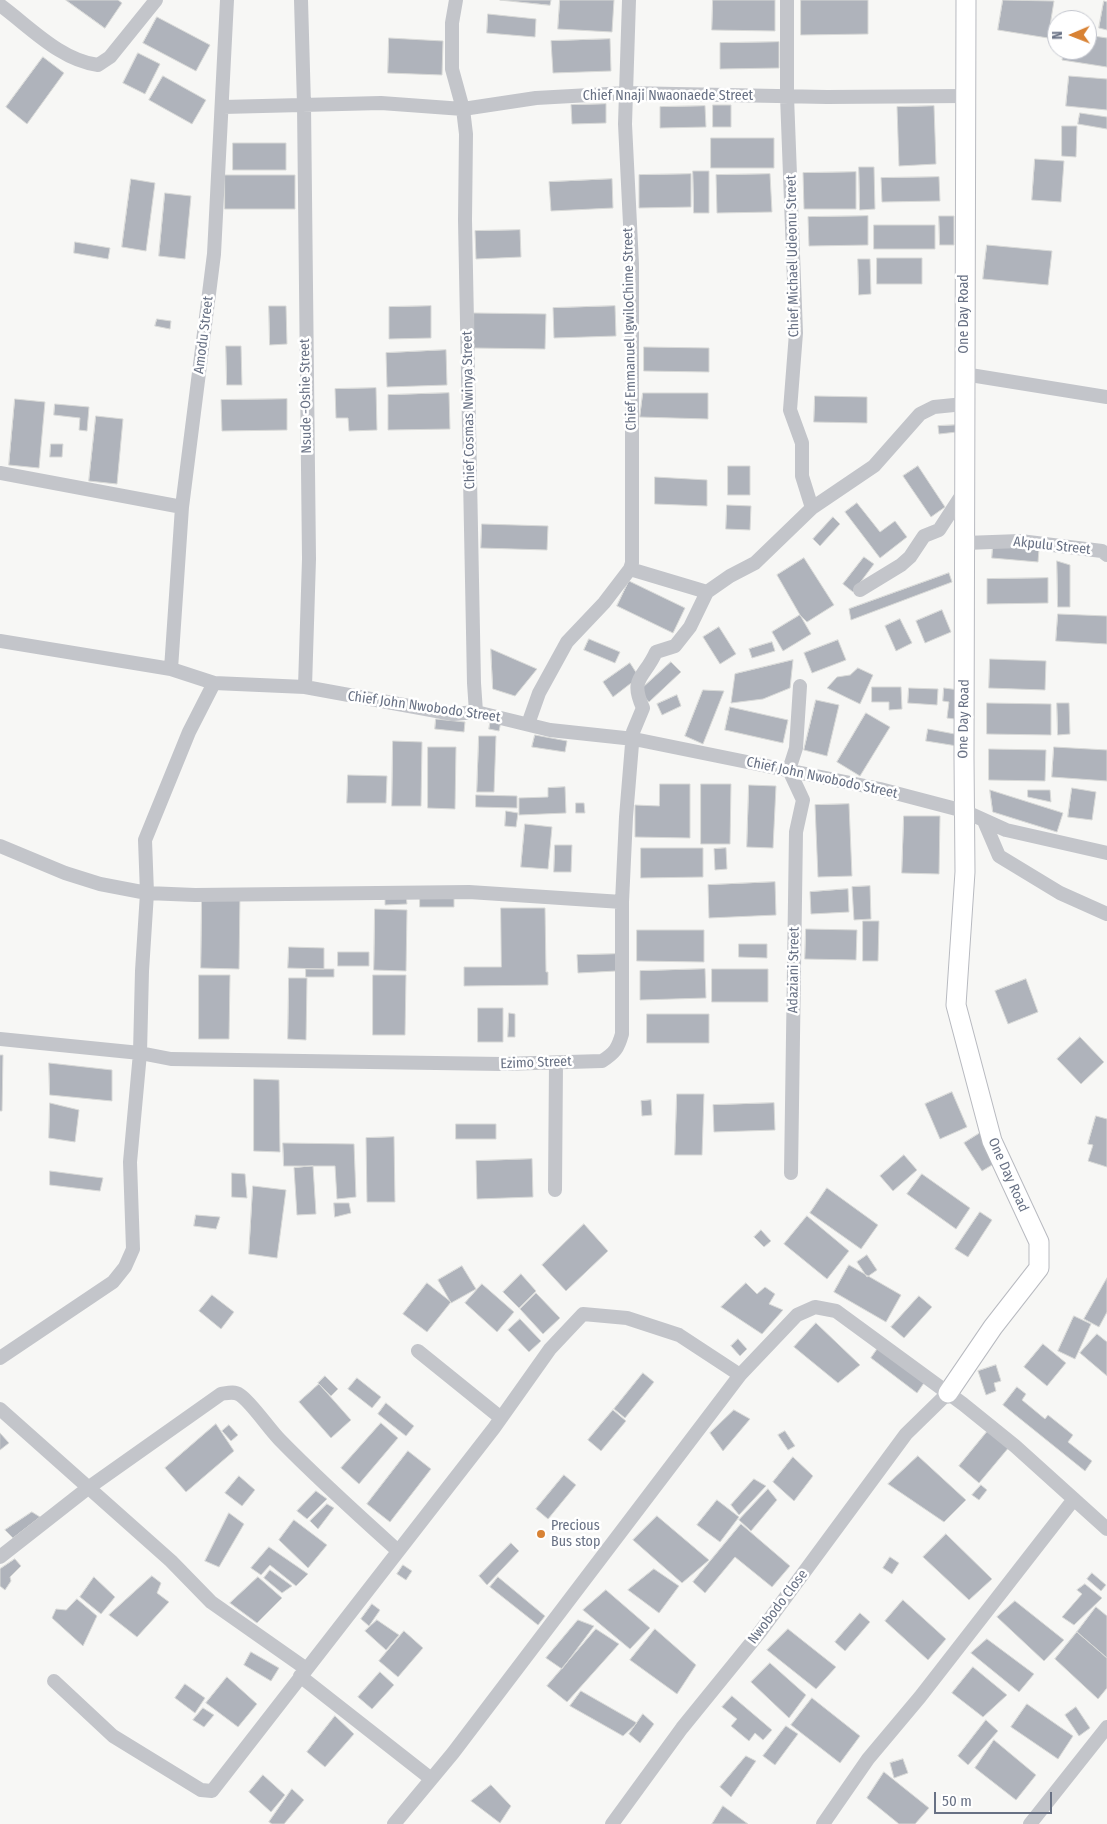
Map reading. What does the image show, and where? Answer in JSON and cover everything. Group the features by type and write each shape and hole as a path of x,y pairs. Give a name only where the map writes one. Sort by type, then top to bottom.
{"main road":[{"name":"One Day Road","path":"948,1393 993,1327 1038,1268 1039,1242 992,1141 956,1005 965,872 964,374 966,0"}],"street":[{"path":"0,5 67,56 84,63 98,65 110,57 156,0"},
{"name":"Amodu Street","path":"171,669 182,507 214,254 228,0"},
{"name":"Nsude -Oshie Street","path":"301,0 309,559 305,687"},
{"name":"Chief Cosmas Nwinya Street","path":"456,0 452,23 452,69 463,109 466,134 465,220 468,436 476,712"},
{"name":"Chief Emmanuel IgwiloChime Street","path":"629,0 626,167 632,264 632,551 630,569"},
{"name":"Chief Michael Udeonu Street","path":"787,0 787,96 796,323 790,410 802,443 802,476 812,508"},
{"name":"Chief Nnaji Nwaonaede Street","path":"223,107 381,103 463,109 536,98 626,93 787,96 965,96"},
{"path":"964,374 1107,397"},
{"path":"528,724 539,694 567,642 604,603 630,569 707,592 730,576 755,563 812,508 874,466 920,414 934,406 964,404"},
{"path":"0,473 182,507"},
{"path":"860,590 901,565 924,536 939,530 965,489"},
{"name":"Akpulu Street","path":"965,543 1020,541 1102,551 1107,555"},
{"name":"Ezimo Street","path":"0,1039 140,1053 171,1059 502,1064 602,1061 617,1050 622,1034 622,902 626,818 634,732 644,708 636,692 639,677 648,669 656,652 675,646 690,627 707,592"},
{"name":"Chief John Nwobodo Street","path":"0,641 171,669 214,683 305,687 453,714 476,712 550,730 634,739 880,789 964,811 1006,830 1107,853"},
{"path":"0,1358 113,1282 125,1267 133,1249 130,1162 140,1053 142,971 147,893 145,840 189,732 214,683"},
{"path":"789,770 796,748 800,686"},
{"name":"Adaziani Street","path":"789,770 803,800 796,832 791,1174"},
{"path":"984,821 999,856 1060,893 1107,914"},
{"path":"0,846 74,875 110,886 147,893 195,895 469,892 622,902"},
{"path":"555,1190 556,1063"},
{"path":"394,1824 459,1745 740,1375 797,1315 815,1307 836,1311 948,1393 1015,1446 1107,1529"},
{"path":"54,1681 113,1736 201,1790 212,1791 302,1672 501,1418 550,1349 583,1314 628,1318 679,1335 740,1375"},
{"path":"418,1352 501,1418"},
{"path":"0,1557 88,1488 221,1394 232,1392 239,1394 244,1399 268,1429 326,1488 397,1550"},
{"name":"Nwobodo Close","path":"612,1824 682,1728 760,1632 906,1434 948,1393"},
{"path":"0,1409 171,1561 211,1602 302,1672 430,1778"},
{"path":"823,1824 868,1758 920,1697 1074,1500"},
{"path":"1030,1824 1107,1727"}],"building":[{"path":"66,0 118,0 122,3 105,28"},
{"path":"500,0 551,0 550,5"},
{"path":"560,0 614,0 612,32 558,29"},
{"path":"713,0 775,0 775,31 712,30"},
{"path":"801,0 868,0 868,34 801,35"},
{"path":"1003,0 1054,1 1053,10 1047,10 1047,38 998,30"},
{"path":"1104,1 1107,2 1107,30 1099,28"},
{"path":"488,14 536,19 535,37 487,33"},
{"path":"157,17 210,45 196,71 143,43"},
{"path":"1097,36 1107,38 1107,67 1062,60 1097,60"},
{"path":"389,38 443,41 442,75 388,73"},
{"path":"610,39 611,71 553,73 551,41"},
{"path":"779,42 779,68 720,69 720,43"},
{"path":"138,53 160,64 145,94 123,83"},
{"path":"43,57 64,73 27,124 6,107"},
{"path":"163,76 206,100 192,124 149,100"},
{"path":"1069,76 1107,79 1107,110 1066,106"},
{"path":"606,104 606,123 572,124 571,105"},
{"path":"713,105 731,105 731,127 713,127"},
{"path":"705,106 706,127 660,128 660,107"},
{"path":"934,106 936,164 899,166 897,107"},
{"path":"1080,113 1107,117 1107,129 1078,124"},
{"path":"1062,126 1077,126 1076,157 1062,156"},
{"path":"711,138 774,138 774,168 711,168"},
{"path":"233,143 286,143 286,170 233,170"},
{"path":"1035,159 1064,161 1061,202 1032,200"},
{"path":"859,167 874,167 875,209 860,210"},
{"path":"693,171 709,171 709,213 694,213"},
{"path":"856,172 856,209 804,209 803,173"},
{"path":"691,174 691,207 639,208 639,175"},
{"path":"770,174 772,212 717,213 716,175"},
{"path":"225,175 295,175 295,209 225,209"},
{"path":"939,177 940,201 882,202 881,178"},
{"path":"131,179 155,183 146,251 122,247"},
{"path":"612,179 613,208 551,211 549,182"},
{"path":"165,193 191,196 185,259 159,256"},
{"path":"868,216 868,245 809,246 808,217"},
{"path":"939,216 954,216 954,245 940,245"},
{"path":"874,225 935,225 935,249 874,249"},
{"path":"520,230 521,257 476,259 475,231"},
{"path":"75,242 110,248 108,259 74,253"},
{"path":"987,245 1052,251 1048,285 983,279"},
{"path":"877,258 922,258 922,284 877,284"},
{"path":"858,259 870,259 871,294 859,295"},
{"path":"269,306 286,306 287,344 270,345"},
{"path":"431,306 431,338 389,339 389,307"},
{"path":"615,306 616,336 554,338 553,308"},
{"path":"474,313 546,314 545,349 474,348"},
{"path":"157,319 171,321 170,329 155,326"},
{"path":"226,346 241,346 242,385 227,385"},
{"path":"644,347 709,348 709,372 644,371"},
{"path":"446,350 447,385 387,387 386,353"},
{"path":"376,388 377,430 349,431 348,418 336,418 335,389"},
{"path":"449,393 450,429 388,430 388,395"},
{"path":"643,393 708,393 708,419 640,417"},
{"path":"815,396 867,397 867,423 814,422"},
{"path":"15,399 45,402 39,468 9,465"},
{"path":"287,399 287,430 222,431 221,400"},
{"path":"55,404 89,407 87,431 79,430 80,418 54,415"},
{"path":"96,416 123,419 117,484 89,481"},
{"path":"957,425 957,432 939,434 938,426"},
{"path":"51,444 63,444 62,457 50,457"},
{"path":"728,466 750,466 750,495 728,495"},
{"path":"918,466 945,507 931,517 903,476"},
{"path":"655,477 707,480 707,506 655,504"},
{"path":"857,503 880,532 895,521 907,537 880,558 845,512"},
{"path":"727,505 751,506 750,530 726,529"},
{"path":"833,517 840,524 820,546 813,539"},
{"path":"482,524 548,526 547,550 481,548"},
{"path":"993,545 1039,549 1038,562 992,558"},
{"path":"864,557 874,564 853,592 843,584"},
{"path":"804,558 834,605 807,622 800,615 777,575"},
{"path":"1057,561 1070,565 1070,607 1058,607"},
{"path":"949,573 952,582 851,620 849,609"},
{"path":"1048,578 1048,603 987,604 987,579"},
{"path":"629,581 685,608 673,633 617,606"},
{"path":"942,610 951,632 925,643 916,621"},
{"path":"1058,614 1107,616 1107,644 1056,641"},
{"path":"800,615 811,634 783,651 772,632"},
{"path":"900,619 912,643 896,651 885,626"},
{"path":"719,627 736,654 720,664 703,637"},
{"path":"589,639 620,652 615,663 584,650"},
{"path":"838,640 846,660 812,673 804,653"},
{"path":"772,642 775,651 752,658 749,649"},
{"path":"491,649 537,669 515,696 493,689"},
{"path":"990,659 1046,661 1045,690 989,688"},
{"path":"793,660 790,688 763,699 731,703 735,674"},
{"path":"671,662 681,672 649,702 639,691"},
{"path":"630,663 639,677 613,697 603,682"},
{"path":"858,668 873,675 860,704 827,688 837,677 850,675"},
{"path":"872,687 901,687 902,709 889,710 889,702 872,702"},
{"path":"909,688 938,689 937,705 908,703"},
{"path":"944,688 959,690 955,719 947,718 949,702 943,701"},
{"path":"703,690 724,691 703,744 685,736"},
{"path":"677,695 681,706 662,715 657,704"},
{"path":"816,700 839,705 827,756 804,750"},
{"path":"987,703 1051,704 1051,735 987,734"},
{"path":"1057,703 1069,703 1070,734 1058,735"},
{"path":"730,707 788,720 783,743 725,730"},
{"path":"866,713 890,727 860,776 837,762"},
{"path":"492,715 502,717 499,731 489,729"},
{"path":"436,719 465,722 464,732 435,729"},
{"path":"928,729 960,735 957,746 926,741"},
{"path":"535,735 567,741 565,752 532,747"},
{"path":"479,736 496,736 494,792 477,792"},
{"path":"393,741 422,742 421,806 392,806"},
{"path":"428,747 456,747 455,809 428,808"},
{"path":"1054,747 1107,750 1107,781 1052,777"},
{"path":"989,749 1046,750 1045,781 989,780"},
{"path":"348,775 387,776 386,803 347,803"},
{"path":"660,784 690,784 690,838 635,837 635,805 659,806"},
{"path":"701,784 731,784 730,844 701,844"},
{"path":"749,785 776,786 773,848 747,847"},
{"path":"565,787 566,813 519,815 519,798 548,797 548,788"},
{"path":"1072,788 1096,792 1092,820 1068,817"},
{"path":"990,790 1063,813 1057,832 993,812"},
{"path":"1028,790 1050,790 1051,802 1028,797"},
{"path":"476,795 517,796 517,808 476,807"},
{"path":"576,803 584,803 585,813 576,813"},
{"path":"849,804 852,876 818,877 815,805"},
{"path":"506,811 518,813 516,827 505,826"},
{"path":"904,816 940,816 939,874 902,873"},
{"path":"525,824 552,827 548,869 521,867"},
{"path":"555,845 572,845 571,872 554,872"},
{"path":"641,848 703,848 703,877 641,878"},
{"path":"726,848 727,869 715,870 714,849"},
{"path":"775,882 776,915 709,918 708,885"},
{"path":"870,886 871,919 854,920 852,887"},
{"path":"848,889 849,912 811,914 810,892"},
{"path":"202,893 240,894 239,969 201,968"},
{"path":"406,894 407,904 385,905 385,895"},
{"path":"420,894 454,895 454,907 420,907"},
{"path":"501,908 545,908 548,985 464,986 464,967 501,967"},
{"path":"375,909 407,910 406,971 374,970"},
{"path":"863,921 879,921 878,961 863,961"},
{"path":"806,929 857,930 856,960 805,959"},
{"path":"637,930 704,930 704,962 637,961"},
{"path":"739,944 767,944 767,958 739,957"},
{"path":"289,947 324,948 324,969 288,968"},
{"path":"338,952 369,952 369,966 338,966"},
{"path":"616,954 616,971 578,973 577,955"},
{"path":"306,969 334,969 334,977 306,977"},
{"path":"705,969 706,998 640,1000 640,971"},
{"path":"712,969 768,969 768,1002 712,1002"},
{"path":"199,975 230,975 229,1039 199,1039"},
{"path":"373,975 406,975 405,1035 373,1035"},
{"path":"289,978 307,978 306,1040 288,1039"},
{"path":"1026,979 1038,1012 1008,1024 995,991"},
{"path":"478,1008 503,1008 503,1042 478,1042"},
{"path":"509,1013 515,1014 515,1037 508,1037"},
{"path":"647,1014 709,1014 709,1043 647,1043"},
{"path":"1080,1037 1104,1062 1081,1084 1057,1059"},
{"path":"0,1055 3,1055 2,1111 0,1111"},
{"path":"49,1063 112,1070 112,1101 50,1095"},
{"path":"254,1079 279,1080 280,1152 254,1151"},
{"path":"952,1092 967,1127 940,1139 925,1104"},
{"path":"677,1094 704,1094 702,1155 675,1155"},
{"path":"651,1100 652,1115 642,1116 641,1101"},
{"path":"50,1103 79,1110 75,1142 49,1138"},
{"path":"774,1103 775,1130 714,1132 713,1105"},
{"path":"1096,1116 1107,1119 1107,1167 1088,1161 1093,1145 1088,1144"},
{"path":"456,1124 496,1124 496,1139 456,1139"},
{"path":"980,1133 997,1162 982,1171 964,1143"},
{"path":"394,1137 395,1202 367,1202 366,1138"},
{"path":"283,1143 354,1144 356,1197 337,1199 335,1166 284,1166"},
{"path":"904,1155 917,1170 893,1191 880,1176"},
{"path":"532,1159 533,1197 477,1199 476,1161"},
{"path":"313,1166 316,1214 297,1215 294,1168"},
{"path":"50,1171 103,1178 100,1191 50,1185"},
{"path":"232,1173 245,1174 247,1198 232,1197"},
{"path":"922,1174 970,1208 956,1229 907,1194"},
{"path":"253,1186 286,1190 277,1258 249,1254"},
{"path":"827,1188 878,1225 861,1249 810,1213"},
{"path":"334,1203 349,1203 351,1213 335,1217"},
{"path":"980,1212 992,1220 968,1257 955,1249"},
{"path":"196,1215 220,1217 216,1229 194,1226"},
{"path":"807,1216 849,1251 827,1279 784,1244"},
{"path":"584,1224 608,1251 566,1291 542,1265"},
{"path":"761,1230 771,1241 764,1247 754,1237"},
{"path":"867,1255 877,1270 867,1277 857,1262"},
{"path":"849,1265 901,1295 886,1322 834,1292"},
{"path":"462,1266 476,1289 451,1303 438,1280"},
{"path":"521,1274 536,1291 519,1308 503,1292"},
{"path":"1107,1278 1107,1312 1099,1327 1084,1319"},
{"path":"427,1283 451,1302 427,1332 403,1314"},
{"path":"746,1283 757,1294 765,1287 775,1294 769,1304 783,1310 762,1334 721,1307"},
{"path":"482,1284 514,1312 497,1332 465,1303"},
{"path":"536,1293 560,1318 543,1334 520,1309"},
{"path":"212,1295 234,1312 221,1329 199,1311"},
{"path":"919,1296 932,1307 904,1338 891,1327"},
{"path":"1074,1316 1091,1324 1075,1359 1058,1351"},
{"path":"520,1319 541,1341 529,1352 508,1330"},
{"path":"816,1323 860,1365 838,1383 794,1347"},
{"path":"1097,1334 1107,1342 1107,1376 1080,1353"},
{"path":"738,1339 747,1349 740,1356 731,1346"},
{"path":"1043,1344 1066,1363 1047,1386 1024,1367"},
{"path":"880,1345 926,1380 917,1393 871,1358"},
{"path":"996,1365 1001,1381 994,1383 996,1391 986,1395 978,1371"},
{"path":"643,1373 654,1382 625,1418 614,1409"},
{"path":"325,1376 338,1389 331,1396 318,1383"},
{"path":"357,1378 381,1397 372,1408 348,1389"},
{"path":"319,1384 351,1420 331,1438 299,1402"},
{"path":"1017,1387 1026,1394 1022,1400 1045,1419 1048,1415 1073,1435 1068,1442 1092,1461 1085,1471 1003,1405"},
{"path":"386,1403 414,1426 406,1436 378,1414"},
{"path":"613,1410 626,1421 601,1451 588,1440"},
{"path":"734,1410 750,1419 723,1451 710,1433"},
{"path":"995,1422 1010,1446 979,1483 959,1466"},
{"path":"381,1423 398,1438 359,1484 341,1468"},
{"path":"216,1424 234,1451 186,1492 165,1468"},
{"path":"229,1425 238,1435 231,1441 222,1431"},
{"path":"785,1431 795,1446 788,1450 778,1435"},
{"path":"0,1433 9,1443 0,1450"},
{"path":"408,1451 431,1469 390,1522 367,1504"},
{"path":"918,1456 966,1500 944,1522 888,1484"},
{"path":"793,1457 813,1476 794,1501 773,1482"},
{"path":"564,1475 576,1485 548,1519 536,1509"},
{"path":"239,1476 255,1490 242,1506 225,1493"},
{"path":"754,1479 766,1486 739,1515 731,1505"},
{"path":"981,1485 987,1490 979,1500 972,1495"},
{"path":"768,1489 777,1500 751,1531 739,1520"},
{"path":"316,1491 327,1499 307,1519 297,1511"},
{"path":"717,1500 739,1517 720,1542 697,1525"},
{"path":"327,1504 334,1508 318,1529 310,1521"},
{"path":"32,1512 40,1517 13,1538 5,1530"},
{"path":"229,1513 244,1524 219,1567 205,1561"},
{"path":"657,1516 709,1560 682,1583 633,1540"},
{"path":"294,1520 327,1545 308,1568 279,1540"},
{"path":"741,1524 790,1566 772,1587 735,1557 705,1593 693,1582"},
{"path":"946,1534 992,1579 969,1600 923,1557"},
{"path":"511,1543 519,1551 487,1585 479,1576"},
{"path":"269,1547 308,1574 296,1586 270,1565 261,1575 251,1568"},
{"path":"890,1557 899,1563 892,1574 883,1568"},
{"path":"15,1559 21,1566 10,1577 11,1581 5,1590 0,1586 0,1569"},
{"path":"403,1565 412,1571 406,1580 397,1574"},
{"path":"654,1569 679,1586 659,1613 628,1590"},
{"path":"270,1570 292,1586 282,1593 264,1578"},
{"path":"1092,1573 1106,1585 1101,1591 1087,1579"},
{"path":"152,1576 161,1583 157,1593 169,1602 137,1637 109,1615"},
{"path":"94,1577 115,1597 101,1614 80,1597"},
{"path":"258,1577 282,1598 257,1623 230,1603"},
{"path":"498,1577 545,1616 538,1625 490,1587"},
{"path":"1085,1584 1102,1598 1074,1625 1062,1617 1082,1594 1077,1590"},
{"path":"606,1590 650,1628 630,1649 583,1610"},
{"path":"77,1599 97,1616 83,1646 52,1618 56,1609 66,1610"},
{"path":"903,1600 946,1639 928,1660 885,1621"},
{"path":"1015,1601 1064,1640 1044,1661 997,1617"},
{"path":"372,1604 380,1610 369,1626 361,1619"},
{"path":"1096,1607 1107,1616 1107,1658 1077,1632"},
{"path":"860,1613 870,1622 845,1651 835,1642"},
{"path":"377,1620 399,1635 386,1650 365,1631"},
{"path":"578,1620 594,1626 562,1669 546,1658"},
{"path":"596,1629 619,1644 567,1702 547,1686"},
{"path":"655,1629 696,1665 677,1694 630,1660"},
{"path":"788,1629 836,1667 816,1689 767,1650"},
{"path":"404,1631 423,1648 398,1677 379,1661"},
{"path":"1077,1632 1107,1658 1107,1688 1098,1699 1055,1659"},
{"path":"987,1639 1034,1674 1019,1692 971,1653"},
{"path":"251,1652 279,1668 271,1681 244,1665"},
{"path":"770,1663 806,1695 789,1718 751,1682"},
{"path":"973,1667 1007,1695 983,1717 952,1693"},
{"path":"380,1672 394,1685 372,1709 358,1697"},
{"path":"227,1677 257,1704 238,1727 206,1703"},
{"path":"185,1684 205,1698 195,1713 175,1698"},
{"path":"581,1691 637,1723 623,1736 570,1706"},
{"path":"732,1696 772,1730 763,1740 755,1733 749,1741 731,1726 737,1719 722,1707"},
{"path":"812,1698 860,1736 840,1763 791,1725"},
{"path":"1027,1704 1073,1736 1058,1759 1011,1727"},
{"path":"1076,1707 1090,1728 1079,1736 1065,1715"},
{"path":"203,1708 214,1715 204,1727 193,1720"},
{"path":"643,1714 654,1724 640,1743 629,1734"},
{"path":"335,1716 354,1734 325,1767 307,1752"},
{"path":"986,1720 998,1731 968,1765 958,1756"},
{"path":"786,1726 798,1734 775,1765 763,1756"},
{"path":"994,1740 1036,1775 1016,1800 975,1768"},
{"path":"746,1756 756,1761 731,1797 720,1787"},
{"path":"903,1759 908,1773 894,1778 890,1763"},
{"path":"884,1772 929,1808 915,1824 899,1824 867,1798"},
{"path":"263,1775 285,1795 271,1812 249,1792"},
{"path":"491,1785 511,1806 500,1823 471,1801"},
{"path":"292,1789 304,1800 284,1824 272,1824 269,1822"},
{"path":"723,1806 748,1824 712,1824"}],"place":[{"name":"Precious Bus stop","path":"541,1534"}]}
